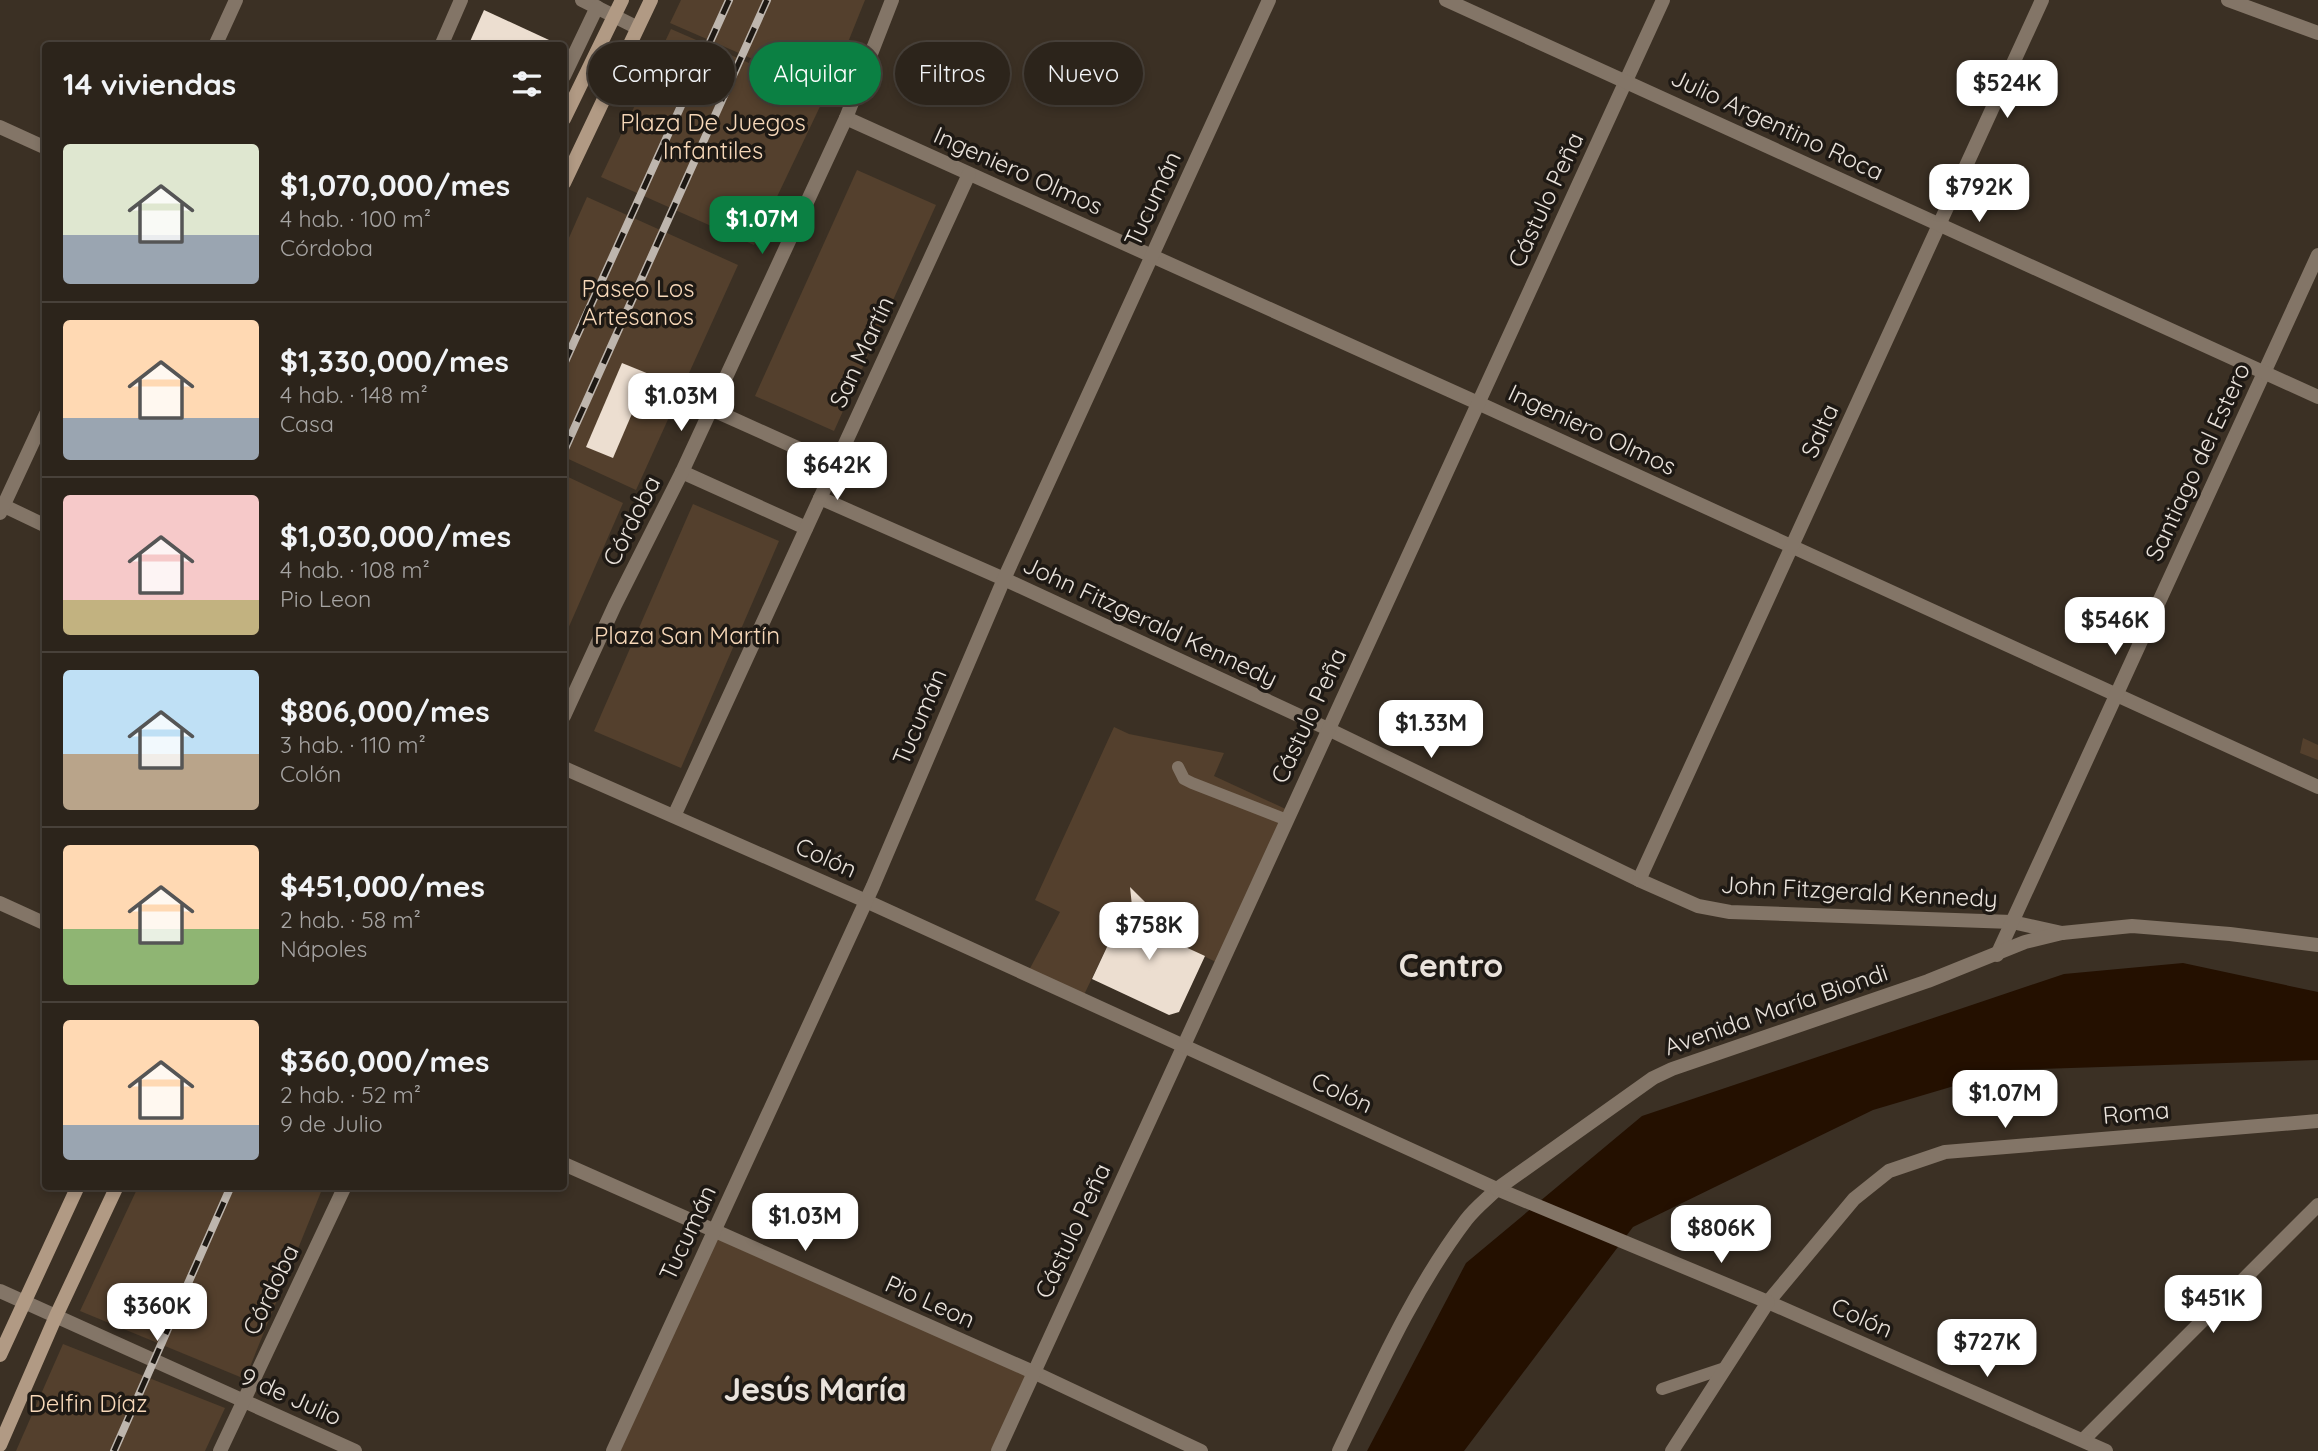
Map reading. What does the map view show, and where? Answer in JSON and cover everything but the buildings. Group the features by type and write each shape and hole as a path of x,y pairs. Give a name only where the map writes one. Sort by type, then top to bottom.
{"main road":[{"path":"567,113 622,0"},
{"path":"567,176 636,27 652,0"},
{"path":"0,1355 76,1190"},
{"path":"0,1445 115,1190"}],"street":[{"path":"217,42 236,0"},
{"path":"443,42 461,0"},
{"path":"582,0 636,27"},
{"name":"Córdoba","path":"567,709 615,605 682,472 846,118 892,0"},
{"name":"Tucumán","path":"613,1451 866,901 1004,579 1269,0"},
{"name":"Julio Argentino Roca","path":"1446,0 2318,397"},
{"name":"Cástulo Peña","path":"998,1451 1663,0"},
{"name":"Salta","path":"1639,880 2042,0"},
{"path":"2228,0 2318,33"},
{"path":"567,70 597,7"},
{"name":"Ingeniero Olmos","path":"846,118 2318,787"},
{"path":"0,127 42,146"},
{"name":"San Martín","path":"674,816 969,173"},
{"name":"Santiago del Estero","path":"1997,955 2318,255"},
{"path":"711,409 835,465"},
{"path":"42,422 1,508 42,524"},
{"path":"682,472 806,528"},
{"name":"John Fitzgerald Kennedy","path":"820,498 1004,579 1328,729 1639,880 1698,905 1730,912 2012,922 2062,933"},
{"name":"Colón","path":"567,769 866,901 1497,1189 1768,1302 2106,1451"},
{"path":"0,903 42,922"},
{"name":"Avenida María Biondi","path":"1339,1451 1392,1341 1427,1279 1468,1217 1497,1189 1653,1078 1672,1069 1928,982 2025,943 2062,933 2132,926 2318,945"},
{"name":"Roma","path":"1672,1451 1768,1302 1854,1199 1889,1171 1945,1152 2318,1121"},
{"name":"Pio Leon","path":"567,1165 1033,1372 1201,1451"},
{"name":"Córdoba","path":"220,1451 343,1190"},
{"path":"2099,1451 2083,1440 2318,1205"},
{"name":"9 de Julio","path":"0,1292 355,1451"}],"lane":[{"path":"1178,766 1184,779 1192,783 1287,820"},
{"path":"1662,1389 1725,1368"}],"green space":[{"path":"681,0 865,0 848,42 749,42 749,58 735,51 735,42 714,42 670,23"},
{"name":"Plaza De Juegos Infantiles","path":"671,29 701,42 665,42"},
{"name":"Plaza De Juegos Infantiles","path":"735,57 749,63 749,105 821,105 754,245 601,177 635,105 735,105"},
{"path":"857,170 936,205 834,431 755,396"},
{"name":"Paseo Los Artesanos","path":"587,197 738,265 636,490 567,458 567,242"},
{"path":"567,476 623,503 567,631"},
{"name":"Plaza San Martín","path":"693,504 779,541 681,768 594,731"},
{"path":"1114,727 1129,734 1224,753 1214,776 1290,811 1220,964 1173,941 1165,956 1114,932 1082,999 1027,974 1060,912 1035,900"},
{"path":"2303,738 2318,745 2318,760 2300,753"},
{"path":"137,1190 322,1190 245,1379 80,1311"},
{"path":"714,1232 1033,1372 998,1451 613,1451"},
{"name":"Delfin Díaz","path":"63,1344 225,1408 205,1451 16,1451"}],"shaded area":[{"path":"2183,963 2318,992 2318,1060 2008,1070 1873,1110 1633,1227 1464,1451 1367,1451 1466,1263 1642,1116 2064,974"}],"railway":[{"path":"567,357 729,0"},
{"path":"567,444 767,0"},
{"path":"114,1451 229,1190"}],"district":[{"name":"Centro","path":"1451,966"},
{"name":"Jesús María","path":"815,1390"}]}
